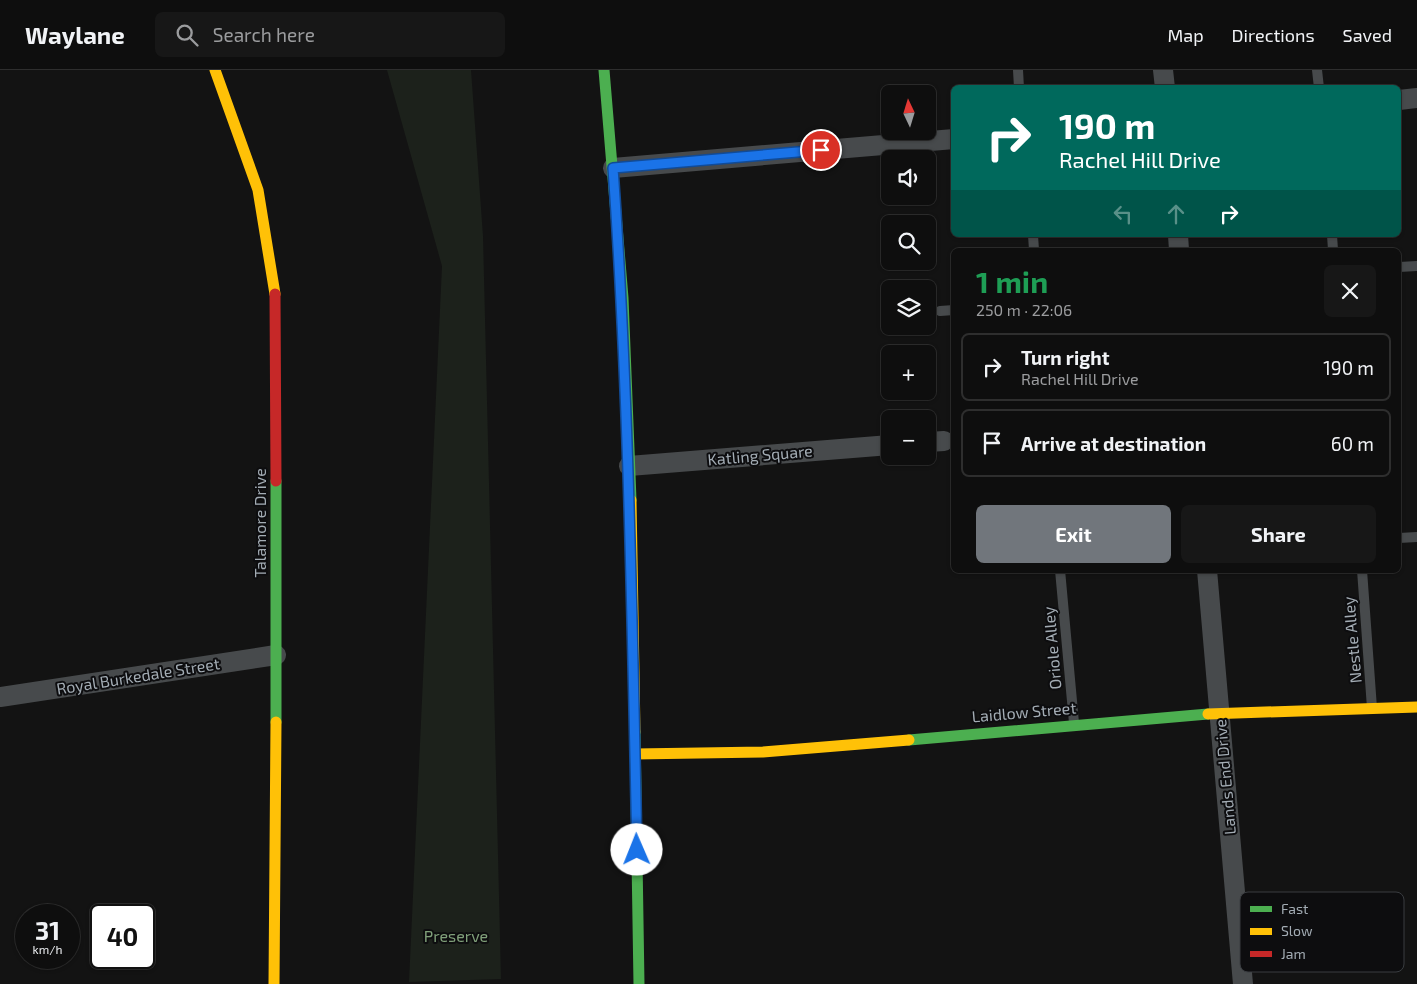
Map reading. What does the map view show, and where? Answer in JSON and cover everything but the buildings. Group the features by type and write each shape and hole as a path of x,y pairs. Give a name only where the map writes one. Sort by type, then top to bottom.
{"street":[{"name":"Talamore Drive","path":"215,70 258,190 275,296 276,655 274,984"},
{"path":"604,70 621,263 629,466 639,984"},
{"path":"1163,70 1165,85"},
{"path":"1401,100 1417,98"},
{"path":"613,168 951,139"},
{"name":"Katling Square","path":"629,466 881,446"},
{"name":"Lands End Drive","path":"1207,573 1240,949"},
{"name":"Royal Burkedale Street","path":"0,697 276,655"},
{"name":"Laidlow Street","path":"635,754 763,752 1220,713 1417,707"}],"lane":[{"path":"1018,70 1020,85"},
{"path":"1317,70 1318,85"},
{"path":"1401,268 1417,266"},
{"path":"940,311 951,310"},
{"path":"1401,538 1417,536"},
{"name":"Oriole Alley","path":"1060,573 1074,724"},
{"name":"Nestle Alley","path":"1362,573 1372,708"}],"green space":[{"name":"Preserve","path":"387,70 471,70 483,236 501,979 409,982 442,266"}],"traffic: fast":[{"path":"604,70 623,298 631,500"},
{"path":"276,481 276,722"},
{"path":"909,740 1208,714"},
{"path":"635,732 639,984"}],"traffic: slow":[{"path":"215,70 258,190 275,294"},
{"path":"631,500 635,732"},
{"path":"1208,714 1417,707"},
{"path":"274,984 276,722"},
{"path":"635,754 763,752 909,740"}],"traffic: jam":[{"path":"275,294 276,481"}],"route":[{"path":"637,850 629,466 621,263 613,168 821,150"}]}
